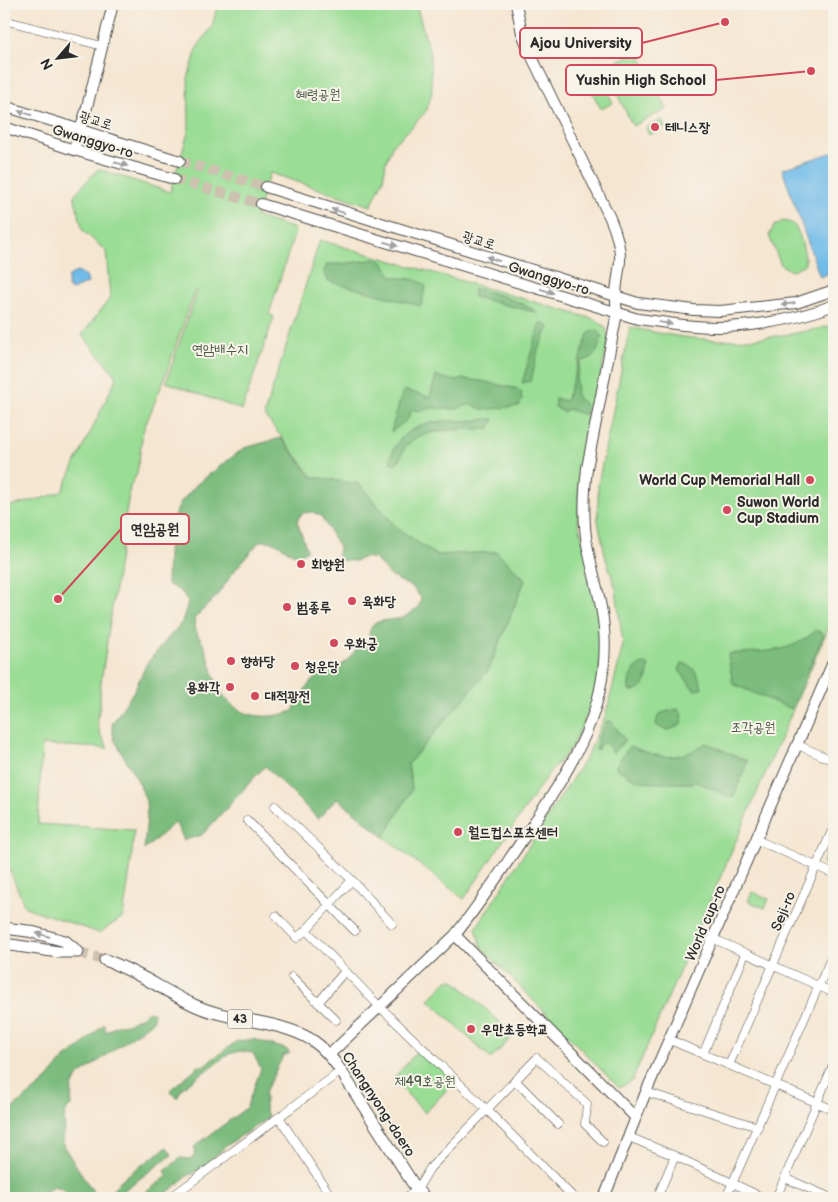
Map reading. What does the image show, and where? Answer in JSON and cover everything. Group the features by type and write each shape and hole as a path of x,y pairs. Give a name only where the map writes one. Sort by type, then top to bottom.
{"main road":[{"path":"4,928 28,931 65,941 78,952 58,952 4,944"},
{"name":"Changnyong-daero","path":"105,960 134,972 207,1010 271,1025 312,1040 329,1055 341,1071 417,1190 425,1198"}],"street":[{"path":"74,150 113,4"},
{"path":"329,1055 455,935 472,913 561,781 587,733 596,706 604,665 604,628 600,598 587,544 584,493 617,313 615,296 620,259 617,236 530,53 522,32 516,4"},
{"path":"4,20 102,46"},
{"name":"광교로","path":"4,106 180,160"},
{"name":"Gwanggyo-ro","path":"4,127 174,180"},
{"name":"광교로","path":"266,187 638,303 694,310 720,311 796,303 834,290"},
{"name":"Gwanggyo-ro","path":"261,204 638,319 712,327 753,325 815,312 834,306"},
{"name":"World cup-ro","path":"604,1198 646,1092 834,660"},
{"path":"798,745 834,760"},
{"path":"276,806 352,880 392,924"},
{"path":"247,820 354,931"},
{"name":"Seji-ro","path":"729,1065 834,826"},
{"path":"757,840 834,874"},
{"path":"276,916 297,938 352,880"},
{"path":"306,930 574,1198"},
{"path":"455,935 636,1117"},
{"path":"714,939 834,993"},
{"path":"726,1198 777,1086 834,951"},
{"path":"703,1054 745,954"},
{"path":"318,1003 345,971"},
{"path":"292,977 336,1020"},
{"path":"670,1040 834,1110"},
{"path":"406,1198 417,1190 426,1172 537,1058 587,1104 585,1124 603,1142"},
{"path":"776,1198 834,1063"},
{"path":"170,1198 341,1071"},
{"path":"516,1080 558,1124"},
{"path":"646,1092 758,1127"},
{"path":"279,1116 332,1198"},
{"path":"628,1137 675,1156 764,1198"},
{"path":"657,1198 675,1156"},
{"path":"785,1178 831,1198 834,1193"}],"green space":[{"path":"218,4 416,4 430,54 432,92 427,110 393,144 386,162 383,180 371,206 270,173 256,217 293,228 295,232 269,314 274,317 242,410 166,382 197,292 195,291 163,382 143,431 137,474 130,487 97,718 100,734 108,748 42,745 38,824 134,830 123,917 99,933 25,907 4,859 4,508 41,499 62,491 117,377 82,335 110,298 106,251 83,231 74,195 98,169 170,192 189,129 188,78 198,46 212,27"},
{"path":"638,51 667,109 633,126 604,68"},
{"path":"601,78 613,103 601,109 588,85"},
{"name":"테니스장","path":"662,120 665,127 649,135 646,128"},
{"path":"783,221 792,223 796,228 805,255 805,264 791,271 781,265 769,236 774,226"},
{"path":"320,240 597,320 606,328 609,338 580,470 578,521 599,604 602,636 599,682 587,716 571,748 549,773 464,899 384,837 412,789 408,764 489,669 525,579 497,552 436,555 397,528 359,484 313,477 264,415"},
{"path":"378,259 384,263 391,276 414,279 426,286 421,306 328,281 324,272 327,264"},
{"path":"474,289 508,298 538,313 474,297"},
{"path":"540,323 544,323 549,327 538,350 531,381 522,383"},
{"name":"조각공원","path":"834,325 834,615 632,1081 619,1088 482,948 476,928 587,756 605,717 612,690 623,645 616,589 606,559 598,521 598,484 630,327 675,336 720,340 778,336"},
{"path":"594,330 598,331 602,337 594,356 581,361 576,382 577,398 582,401 586,409 586,415 568,409 563,412 555,407 555,398 566,401 588,334"},
{"path":"436,376 457,381 462,379 481,381 518,389 521,392 522,400 519,406 483,410 473,405 467,405 457,409 431,408 421,411 414,410 411,411 407,420 391,432 403,390 430,397"},
{"path":"494,419 489,429 446,430 415,439 408,444 396,464 390,462 398,442 403,436 417,427 436,422"},
{"path":"281,438 312,477 359,484 397,528 436,555 497,552 525,580 489,669 408,764 412,789 384,837 337,798 318,819 265,766 202,835 184,840 175,822 144,850 147,816 146,801 139,783 114,739 112,724 135,689 147,663 182,622 188,602 182,592 167,584 169,526 181,502 197,484 244,448","holes":["313,512 321,516 339,548 337,560 355,561 365,557 375,559 391,576 413,588 421,598 419,607 402,618 375,623 370,632 369,639 343,664 324,671 310,683 293,711 274,716 246,713 230,703 220,690 204,646 197,633 194,619 215,598 260,541 273,542 290,552 303,553 307,550 297,521 302,513"]},
{"path":"816,630 824,634 791,709 733,684 728,654 764,652 785,648 806,638"},
{"path":"682,663 690,666 696,672 702,688 693,689 679,670"},
{"path":"644,664 648,665 649,668 646,681 639,690 630,691 630,677 637,667"},
{"path":"678,709 683,716 681,724 669,730 656,725 658,716 661,713"},
{"path":"607,721 611,721 625,740 613,753 605,743 600,744 598,750 596,749 598,739"},
{"path":"706,743 748,761 733,798 697,782 653,783 636,780 616,768 616,765 630,746 650,754 678,756"},
{"path":"834,836 834,870 822,864"},
{"path":"752,892 769,899 765,908 748,901"},
{"path":"447,980 454,980 514,1035 491,1059 429,1000"},
{"path":"149,1011 154,1013 153,1021 77,1077 72,1087 71,1106 66,1111 64,1120 65,1130 62,1137 64,1147 94,1193 88,1198 72,1198 64,1190 54,1186 37,1198 4,1198 4,1126 6,1126 14,1107 43,1084 66,1057 79,1048 104,1024 106,1032 118,1025 127,1024"},
{"path":"253,1039 286,1049 290,1053 283,1056 265,1092 265,1110 269,1117 226,1146 200,1170 187,1176 161,1198 138,1198 168,1176 165,1171 180,1158 191,1159 196,1153 194,1147 246,1108 261,1069 253,1053 240,1051 229,1054 183,1087 177,1098 170,1090 199,1066 203,1066 237,1041"},
{"name":"제49호공원","path":"421,1047 455,1081 425,1113 393,1079"},
{"path":"167,1147 172,1155 113,1198 104,1198 121,1180"}],"water":[{"path":"834,152 834,271 820,277 782,169"},
{"path":"77,272 86,276 88,283 72,290 68,287 68,277"}],"tunnel":[{"path":"180,161 266,187"},
{"path":"174,179 261,204"},
{"path":"78,952 105,960"}],"place":[{"name":"Ajou University","path":"725,22"},
{"name":"Yushin High School","path":"811,71"},
{"name":"테니스장","path":"655,127"},
{"name":"World Cup Memorial Hall","path":"810,480"},
{"name":"Suwon World Cup Stadium","path":"727,510"},
{"name":"회향원","path":"301,564"},
{"name":"연암공원","path":"58,599"},
{"name":"육화당","path":"352,601"},
{"name":"범종루","path":"287,607"},
{"name":"우화궁","path":"334,643"},
{"name":"향하당","path":"231,661"},
{"name":"청운당","path":"295,666"},
{"name":"용화각","path":"230,687"},
{"name":"대적광전","path":"255,696"},
{"name":"월드컵스포츠센터","path":"458,832"},
{"name":"우만초등학교","path":"471,1029"}],"park label":[{"name":"혜령공원","path":"318,94"},
{"name":"연암배수지","path":"220,349"}]}
